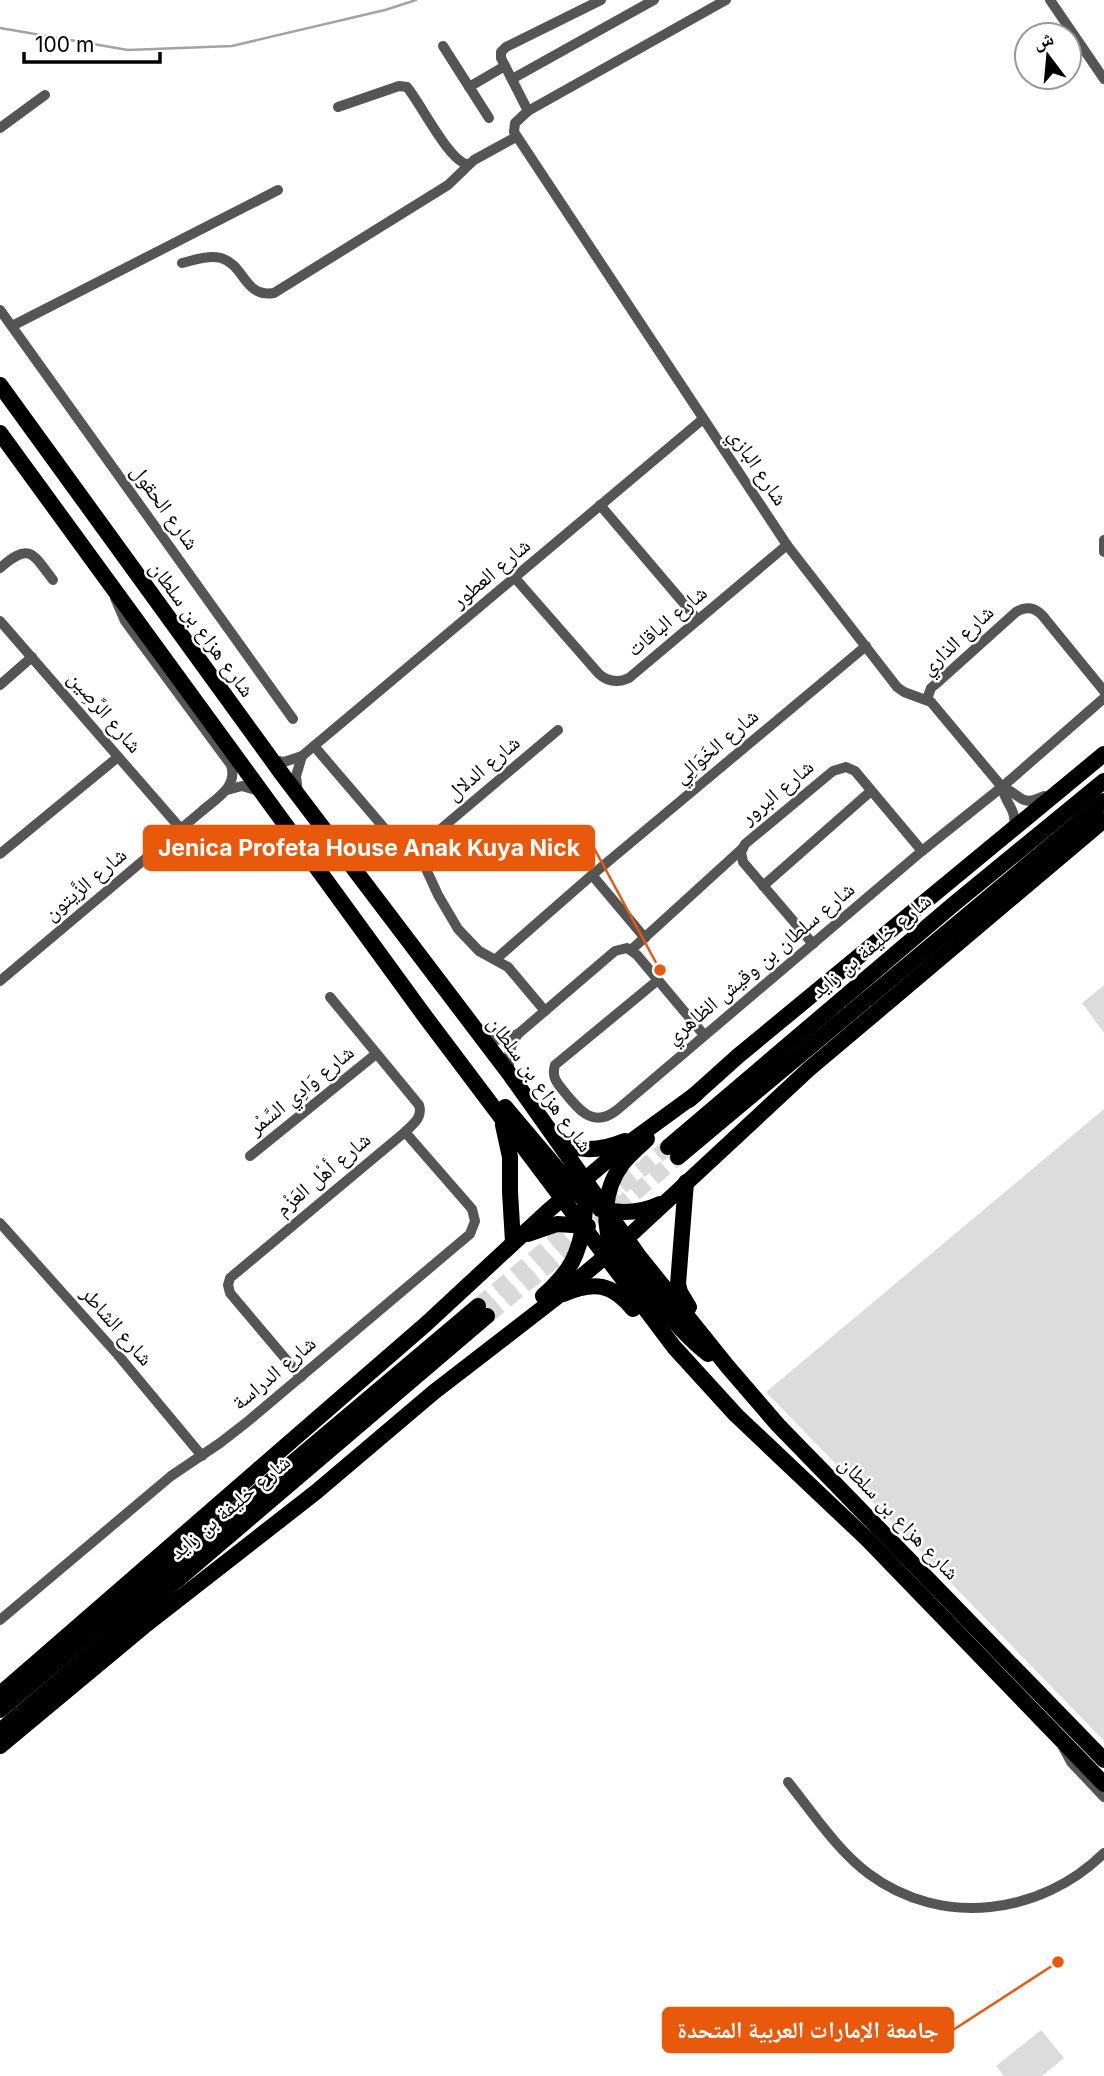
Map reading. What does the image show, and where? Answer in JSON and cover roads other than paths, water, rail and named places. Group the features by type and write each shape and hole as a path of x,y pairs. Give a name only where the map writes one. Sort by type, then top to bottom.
{"main road":[{"name":"شارع هزاع بن سلطان","path":"0,385 272,760 511,1076 554,1138 577,1192 582,1225"},
{"name":"شارع هزاع بن سلطان","path":"0,433 424,1015 501,1116 577,1192"},
{"path":"613,1245 606,1210 611,1186 624,1162 738,1056 1104,754"},
{"name":"شارع خليفة بن زايد","path":"1104,781 955,903 673,1152 1104,801"},
{"path":"0,1746 143,1627 316,1492 434,1392 557,1297 613,1245 669,1199 808,1069 1104,820"},
{"path":"476,1083 515,1117 577,1192 606,1210 640,1211 669,1199"},
{"path":"554,1138 573,1148 594,1149 614,1145 632,1137 696,1094"},
{"path":"0,1694 426,1324 516,1240 577,1192 621,1148 696,1094"},
{"path":"501,1116 510,1157 510,1200 516,1240"},
{"path":"687,1182 678,1284 684,1300 728,1367"},
{"path":"434,1392 532,1307 561,1278 573,1260 582,1225 577,1192"},
{"path":"516,1240 557,1224 595,1228 613,1245 692,1340 728,1367"},
{"name":"شارع هزاع بن سلطان","path":"613,1245 631,1291 695,1371 736,1415 867,1539 1104,1784"},
{"path":"557,1297 594,1287 616,1291 678,1365 695,1371"},
{"name":"شارع خليفة بن زايد","path":"0,1710 482,1311 0,1731"},
{"name":"شارع هزاع بن سلطان","path":"728,1367 778,1425 1104,1760"}],"street":[{"path":"528,111 505,66 501,52 506,47 601,0"},
{"path":"512,79 654,0"},
{"path":"182,263 208,257 220,258 231,263 252,288 263,293 274,293 448,185 459,176 467,164 516,137 514,123 528,111 726,0"},
{"path":"1050,0 1104,79"},
{"path":"443,46 489,118"},
{"path":"469,87 505,66"},
{"path":"338,107 399,86 407,87 448,148 460,162 467,164"},
{"path":"0,128 45,95"},
{"name":"شارع البازي","path":"516,137 787,545 897,687 912,696 927,699 1002,787 1023,801 1032,802 1045,796 1054,796"},
{"path":"5,319 278,190"},
{"name":"شارع الحقول","path":"5,319 293,719"},
{"name":"شارع العطور","path":"302,756 703,419"},
{"path":"600,505 698,620"},
{"path":"1104,540 1104,552"},
{"name":"شارع الباقات","path":"516,578 599,674 613,681 629,678 787,545"},
{"path":"0,568 14,556 25,552 35,557 53,580"},
{"path":"113,586 116,604 125,621 231,765 233,776 226,790"},
{"name":"شارع الذاري","path":"927,699 931,688 1016,612 1025,608 1034,609 1042,615 1104,691"},
{"name":"شارع الرَّصِين","path":"0,621 181,829"},
{"name":"شارع الخَوَالِي","path":"496,959 592,875 866,646"},
{"path":"0,685 32,657"},
{"name":"شارع سلطان بن وقيش الظاهري","path":"658,980 555,1065 555,1080 579,1109 589,1116 595,1118 612,1114 922,851 1002,787 1104,698"},
{"name":"شارع الدلال","path":"416,847 424,844 558,730"},
{"path":"314,746 397,843 416,847 438,895 458,929 479,951 508,967 545,1011"},
{"path":"272,760 284,762 302,756"},
{"path":"300,797 296,776 302,756"},
{"path":"2,848 118,757"},
{"name":"شارع البرور","path":"813,944 743,862 743,848 836,768 850,767 922,851"},
{"path":"226,790 242,786 264,794"},
{"name":"شارع البازي","path":"1002,787 1004,796 1015,814 1014,828"},
{"name":"شارع الزَّيتون","path":"0,981 226,790"},
{"path":"763,886 871,791"},
{"path":"631,950 743,848"},
{"path":"592,875 645,938"},
{"path":"511,1076 509,1054 512,1042 518,1034 615,951 622,948 631,950 704,1035"},
{"name":"شارع أهْل العَزْم","path":"301,1377 230,1293 229,1278 405,1132 418,1119 421,1109 330,997"},
{"path":"484,1041 505,1039 518,1034"},
{"name":"شارع وَادِي السَّمْر","path":"250,1156 376,1054"},
{"name":"شارع الدراسة","path":"0,1620 162,1483 228,1438 467,1236 474,1227 475,1218 471,1207 405,1132"},
{"name":"شارع الشاطر","path":"0,1223 118,1355 202,1456"},
{"path":"1061,1740 1071,1762 1104,1797"},
{"path":"788,1782 860,1866 894,1889 941,1905 995,1907 1029,1900 1075,1877 1104,1853"}],"waterway":[{"path":"0,28 128,50 232,46 385,10 416,0"}],"tunnel":[{"path":"603,1202 668,1147"},
{"path":"487,1316 678,1157"},
{"path":"478,1306 580,1220"}],"place":[{"name":"Jenica Profeta House Anak Kuya Nick","path":"660,970"},
{"name":"جامعة الإمارات العربية المتحدة","path":"1058,1962"}]}
